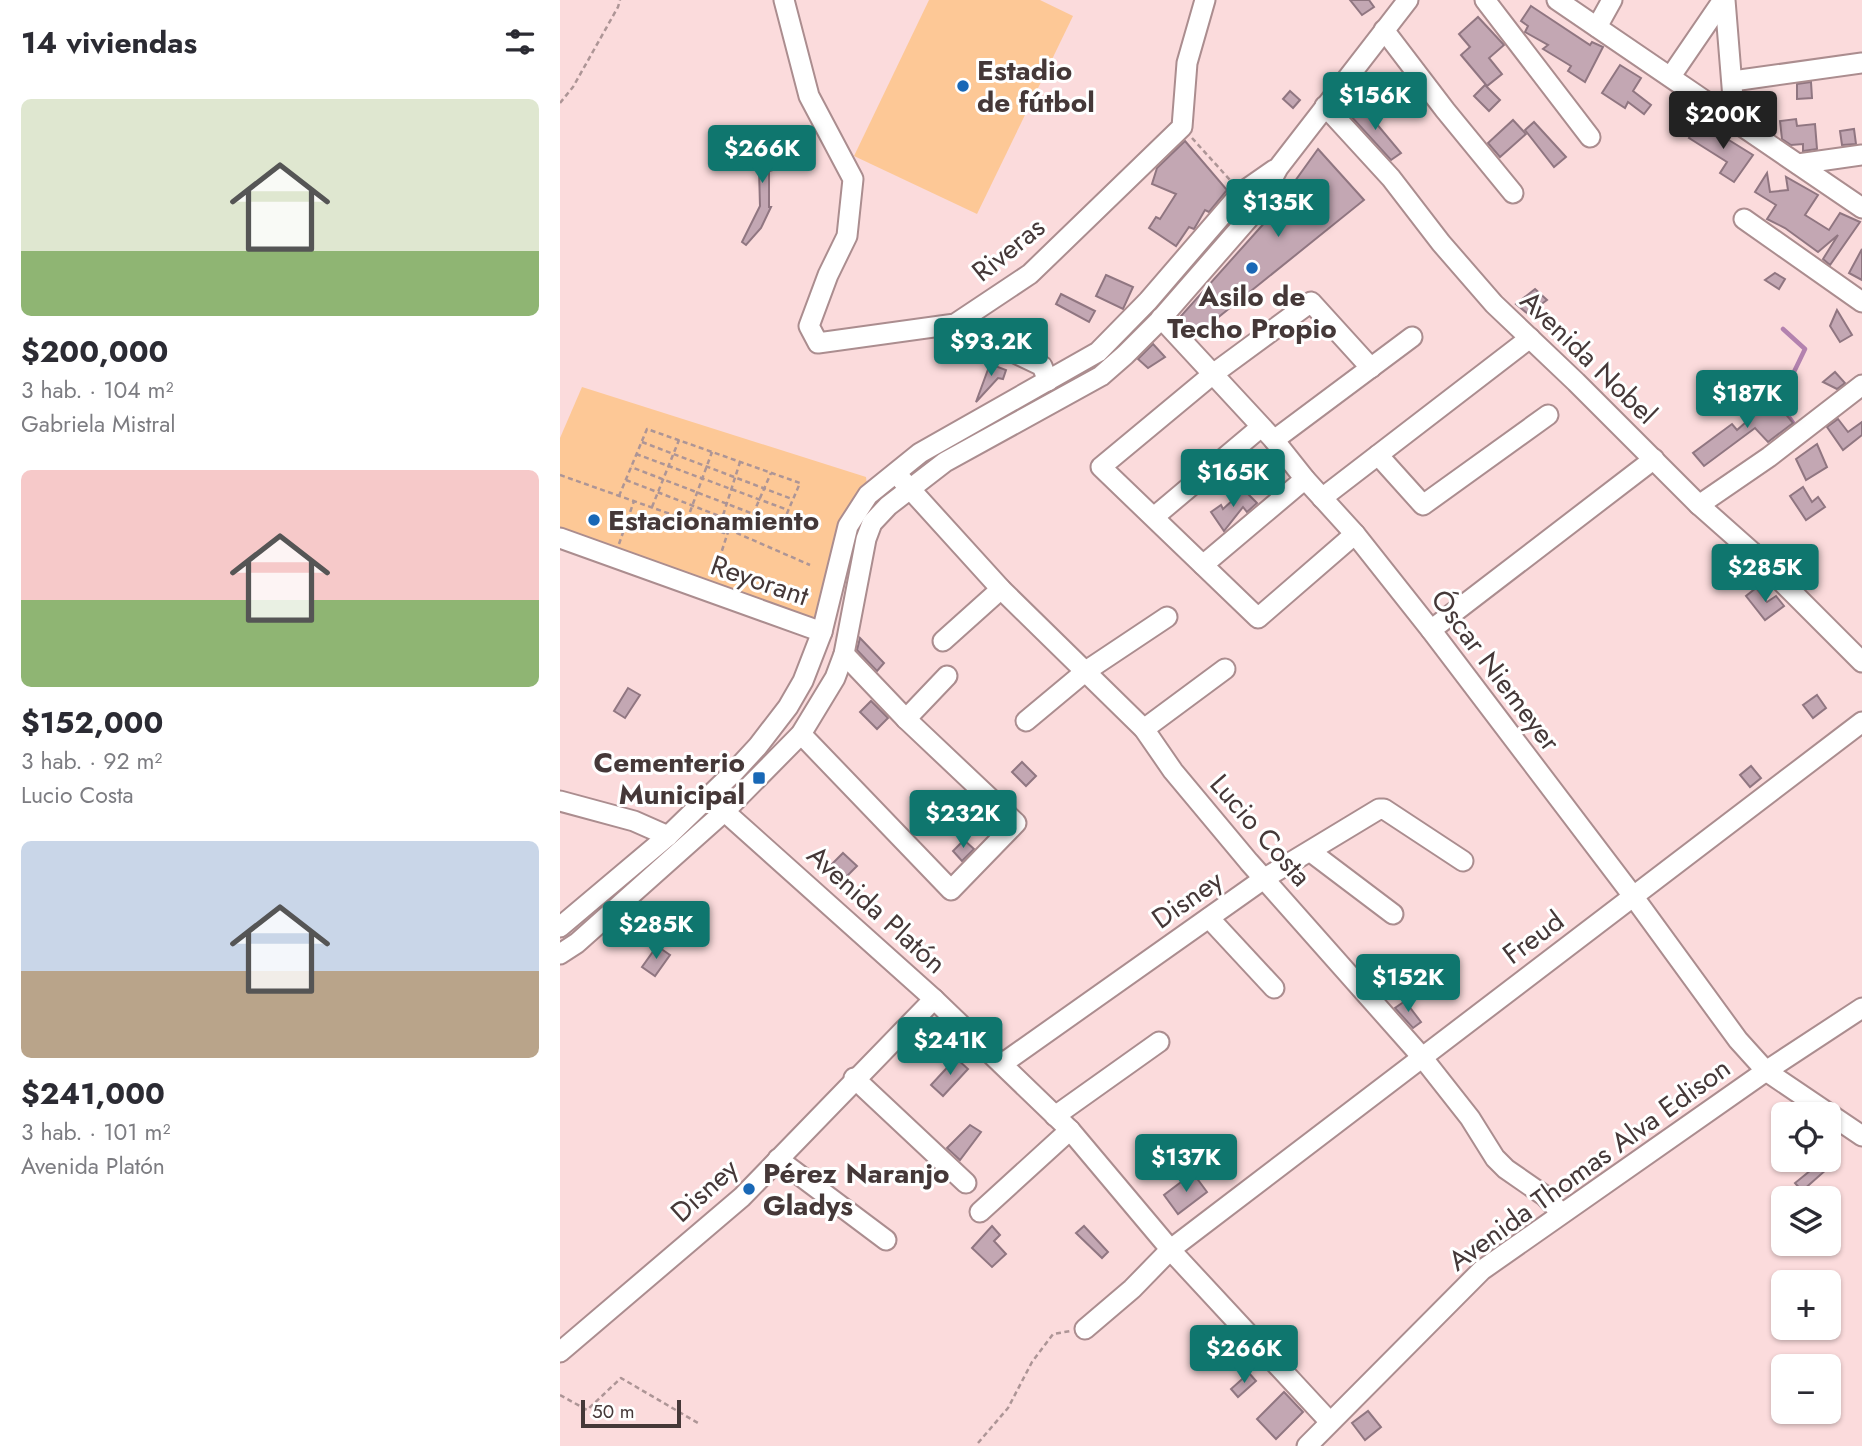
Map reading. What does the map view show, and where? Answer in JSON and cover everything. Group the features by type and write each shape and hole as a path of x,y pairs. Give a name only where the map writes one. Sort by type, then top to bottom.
{"street":[{"name":"Riveras","path":"784,0 809,96 853,179 847,236 828,275 809,326 818,343 955,324 1030,274 1182,127"},
{"path":"1182,127 1187,63 1205,0"},
{"path":"560,954 577,943 724,812 801,734 835,678 844,654 866,539 872,523 909,488 945,462 1101,376 1125,355 1255,211 1278,168 1408,0"},
{"path":"1485,0 1590,137"},
{"path":"1557,0 1862,208"},
{"path":"1597,27 1612,0"},
{"path":"1671,76 1724,0"},
{"path":"1724,0 1735,123"},
{"path":"1384,30 1513,193"},
{"path":"1733,81 1862,63"},
{"name":"Avenida Nobel","path":"1325,106 1391,178 1441,243 1494,304 1699,505 1751,551 1862,662"},
{"path":"1798,164 1862,155"},
{"path":"560,927 668,836 758,746 788,707 803,681 822,632 848,526 867,495 920,453 953,432 1098,352 1241,193 1278,168"},
{"path":"1744,219 1862,302"},
{"path":"1355,534 1258,618 1101,467 1213,374 1311,302 1371,368"},
{"name":"Óscar Niemeyer","path":"1161,318 1355,534 1432,630 1738,1040 1766,1072 1862,1136"},
{"path":"955,324 1042,366 1048,381"},
{"path":"1154,517 1268,434 1371,368 1412,337"},
{"path":"1322,498 1530,338"},
{"path":"1699,505 1769,457 1862,385"},
{"path":"1378,455 1423,505 1548,415"},
{"path":"1432,630 1654,460"},
{"name":"Lucio Costa","path":"896,472 1000,589 1144,729 1173,771 1422,1057 1470,1118 1495,1158 1506,1169 1545,1196 1561,1213"},
{"path":"1203,565 1305,480"},
{"name":"Reyorant","path":"560,538 822,632"},
{"path":"943,641 1000,589"},
{"path":"1026,721 1086,671 1167,617"},
{"path":"801,734 951,890 1016,822 906,719 844,654"},
{"path":"1144,729 1225,669"},
{"path":"906,719 947,676"},
{"name":"Freud","path":"1084,1329 1132,1289 1171,1249 1862,722"},
{"name":"Avenida Platón","path":"708,796 934,999 1070,1130 1171,1249 1330,1422"},
{"path":"560,801 634,821 668,836"},
{"name":"Disney","path":"1002,1064 1265,878 1375,811 1384,809 1462,861"},
{"path":"1311,852 1393,914"},
{"path":"1209,918 1275,988"},
{"name":"Disney","path":"560,1352 741,1197 934,999"},
{"name":"Avenida Thomas Alva Edison","path":"1307,1446 1482,1270 1862,1008"},
{"path":"1055,1116 1159,1042"},
{"path":"854,1079 966,1183"},
{"path":"980,1212 1070,1130"},
{"path":"778,1159 886,1240"}],"path":[{"path":"560,103 573,87 620,0"},
{"path":"1182,127 1241,193"},
{"path":"619,496 636,454 647,429 800,483 782,525 631,467"},
{"path":"652,508 680,440"},
{"path":"642,442 793,499"},
{"path":"687,520 712,452"},
{"path":"636,454 788,510"},
{"path":"718,531 740,462"},
{"path":"754,514 771,473"},
{"path":"560,475 718,531 733,531 810,565"},
{"path":"626,480 722,517"},
{"path":"615,558 634,501"},
{"path":"709,593 728,532"},
{"path":"978,1443 1008,1408 1032,1362 1053,1334 1084,1329"},
{"path":"560,1395 587,1410 621,1378 698,1423"}],"shaded area":[{"name":"Estadio de fútbol","path":"929,0 1040,0 1073,16 977,214 854,156"},
{"path":"582,387 866,477 868,495 822,632 560,538 560,438"}],"building":[{"path":"1350,0 1369,0 1374,7 1362,15"},
{"path":"1531,6 1590,45 1592,42 1603,47 1585,82 1568,71 1571,66 1543,49 1548,45 1525,32 1528,26 1521,21"},
{"path":"1478,17 1504,45 1489,58 1502,74 1487,86 1461,55 1470,47 1459,34"},
{"path":"1620,65 1641,78 1633,91 1651,105 1644,114 1628,102 1625,108 1602,93"},
{"path":"1811,82 1812,98 1797,99 1797,84"},
{"path":"1485,85 1500,100 1489,111 1474,96"},
{"path":"1290,91 1300,100 1293,108 1283,99"},
{"path":"1360,104 1401,153 1391,160 1349,114"},
{"path":"1758,107 1760,120 1755,120 1747,114 1746,108"},
{"path":"1796,119 1797,126 1815,124 1817,149 1803,151 1803,144 1791,145 1782,139 1780,121"},
{"path":"1513,120 1526,134 1500,157 1488,143"},
{"path":"1534,122 1566,157 1554,167 1525,130"},
{"path":"1703,124 1753,155 1734,182 1720,173 1727,162 1689,138 1697,126 1700,129"},
{"path":"1854,129 1856,144 1842,145 1840,131"},
{"path":"770,132 773,170 769,171 771,207 761,228 746,245 742,242 760,206 758,133"},
{"path":"1185,141 1227,190 1209,212 1205,210 1194,229 1189,227 1176,246 1149,228 1156,217 1160,219 1176,194 1152,184 1157,168"},
{"name":"Asilo de Techo Propio","path":"1318,149 1364,200 1195,336 1181,316 1267,220"},
{"path":"1767,173 1770,192 1788,190 1786,177 1818,195 1805,215 1829,230 1840,213 1860,222 1830,265 1823,259 1838,235 1818,252 1785,228 1767,219 1776,205 1755,192"},
{"path":"1862,249 1862,280 1849,273"},
{"path":"1775,273 1785,279 1779,289 1765,280"},
{"path":"1106,275 1133,287 1123,309 1096,296"},
{"path":"1535,289 1547,300 1528,314 1516,304"},
{"path":"1061,294 1095,311 1089,322 1056,304"},
{"path":"1837,310 1852,335 1840,342 1830,326"},
{"path":"1153,344 1165,357 1148,368 1138,359"},
{"path":"990,364 1006,370 1003,379 998,378 976,402"},
{"path":"1835,372 1845,383 1837,389 1823,382"},
{"path":"1770,395 1793,423 1768,442 1755,428 1704,466 1693,453 1732,424 1737,430 1762,408 1758,404"},
{"path":"1838,419 1848,432 1862,422 1862,435 1843,450 1827,427"},
{"path":"1817,444 1827,467 1806,480 1796,459"},
{"path":"1803,487 1812,502 1818,497 1825,507 1806,520 1790,496"},
{"path":"1244,490 1257,503 1247,512 1243,507 1224,531 1211,512 1221,505 1223,509"},
{"path":"1756,588 1767,602 1776,596 1784,606 1765,620 1746,596"},
{"path":"860,638 884,663 877,671 857,650"},
{"path":"628,688 640,695 625,718 614,711"},
{"path":"1817,695 1826,708 1813,718 1803,705"},
{"path":"871,701 888,718 877,729 860,712"},
{"path":"1022,762 1036,776 1026,786 1012,772"},
{"path":"1751,766 1761,778 1750,787 1740,775"},
{"path":"964,840 974,849 962,861 953,851"},
{"path":"843,853 857,866 840,883 826,870"},
{"path":"657,946 670,955 655,976 642,967"},
{"path":"1371,966 1381,980 1375,985 1363,972"},
{"path":"1405,1001 1421,1022 1413,1028 1395,1008"},
{"path":"956,1058 968,1069 943,1096 931,1085"},
{"path":"970,1125 981,1132 960,1160 947,1148"},
{"path":"1809,1172 1824,1172 1808,1186 1798,1186 1795,1183"},
{"path":"1193,1173 1207,1192 1178,1214 1164,1195"},
{"path":"992,1226 1000,1235 994,1241 1006,1254 992,1267 972,1248"},
{"path":"1084,1226 1108,1252 1102,1258 1076,1233"},
{"path":"1249,1373 1256,1381 1238,1397 1231,1389"},
{"path":"1284,1392 1303,1412 1276,1439 1257,1419"},
{"path":"1368,1411 1381,1427 1365,1440 1352,1423"}],"waterway":[{"path":"1783,329 1805,349 1779,403 1796,427"}],"place":[{"name":"Estadio de fútbol","path":"963,86"},
{"name":"Asilo de Techo Propio","path":"1252,268"},
{"name":"Estacionamiento","path":"594,520"},
{"name":"Cementerio Municipal","path":"759,778"},
{"name":"Pérez Naranjo Gladys","path":"749,1189"}]}
